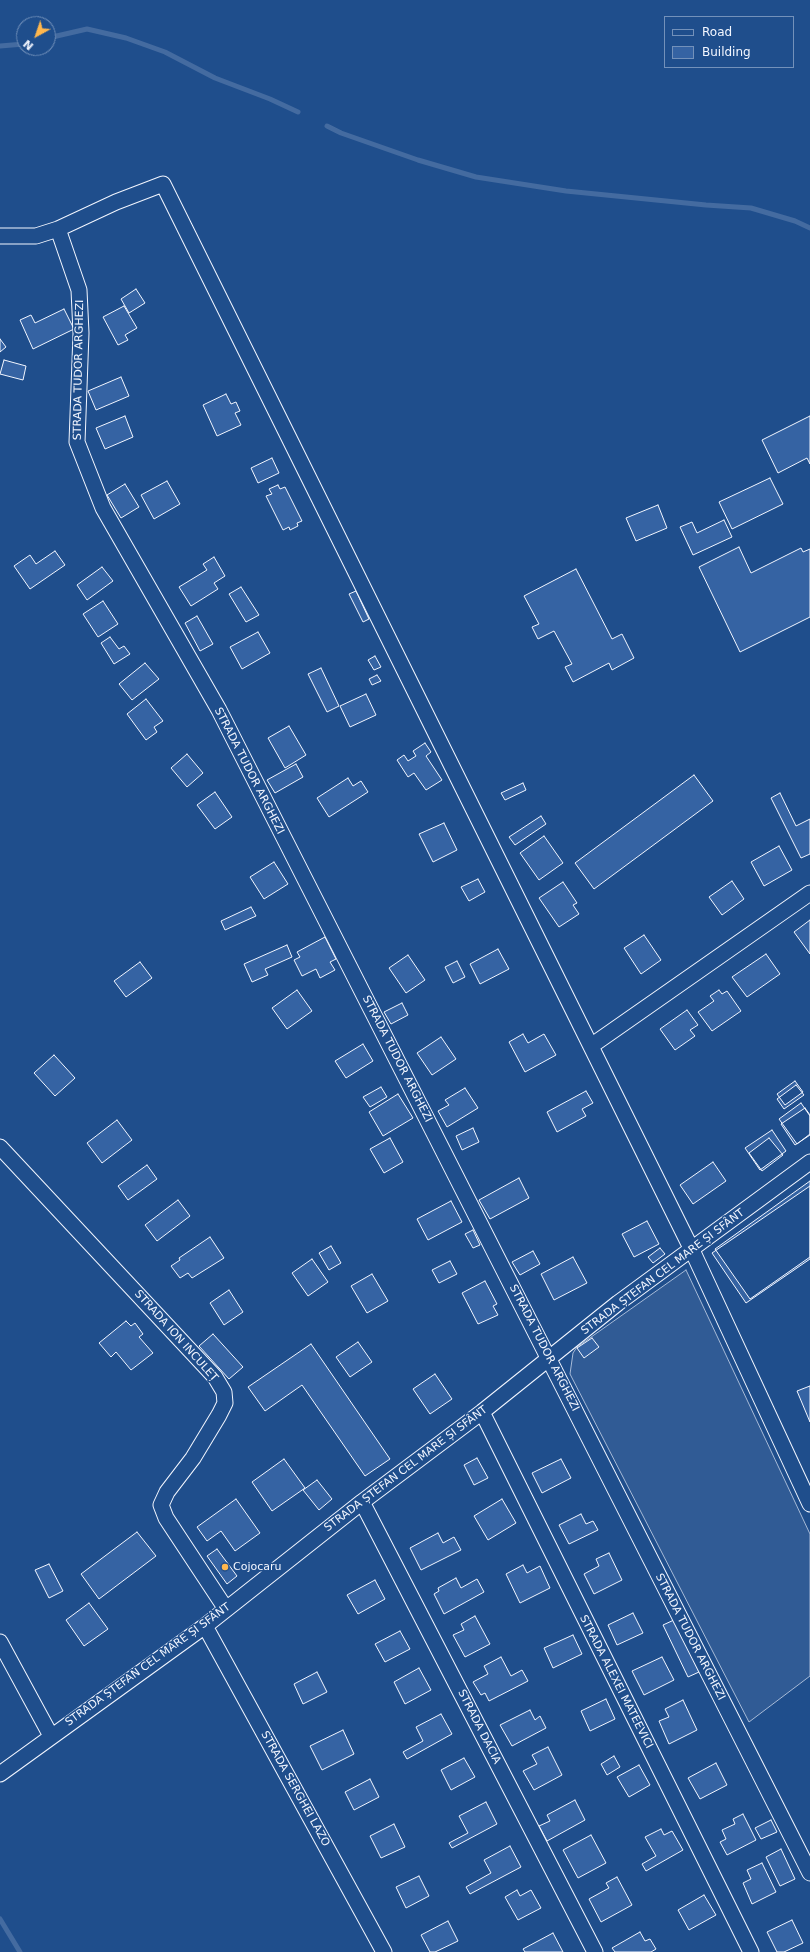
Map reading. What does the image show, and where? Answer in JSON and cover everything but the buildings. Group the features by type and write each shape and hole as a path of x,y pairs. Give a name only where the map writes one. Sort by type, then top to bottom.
{"street":[{"path":"0,236 36,236 163,184 691,1248 810,1504"},
{"name":"STRADA TUDOR ARGHEZI","path":"58,228 79,290 81,333 77,442 103,508 219,710 810,1873"},
{"path":"591,1046 810,893"},
{"name":"STRADA ION INCULEȚ","path":"0,1147 210,1372 224,1392 225,1403 220,1415 193,1458 167,1492 161,1505 166,1518 226,1610"},
{"name":"STRADA ȘTEFAN CEL MARE ȘI SFÂNT","path":"0,1774 205,1626 362,1502 482,1412 618,1303 810,1162"},
{"name":"STRADA ALEXEI MATEEVICI","path":"482,1412 751,1952"},
{"name":"STRADA DACIA","path":"362,1502 595,1952"},
{"name":"STRADA SERGHEI LAZO","path":"205,1626 384,1952"},
{"path":"0,1642 28,1690 51,1736"}],"shaded area":[{"path":"686,1270 810,1534 810,1676 749,1722 570,1374 573,1353 577,1347"}],"waterway":[{"path":"56,36 87,29 126,38 165,52 215,78 270,99 298,112"},
{"path":"0,46 16,45"},
{"path":"327,126 341,133 418,160 476,177 566,191 751,208 795,221 810,228"},
{"path":"0,1919 20,1952"}],"place":[{"name":"Cojocaru","path":"225,1567"}]}
